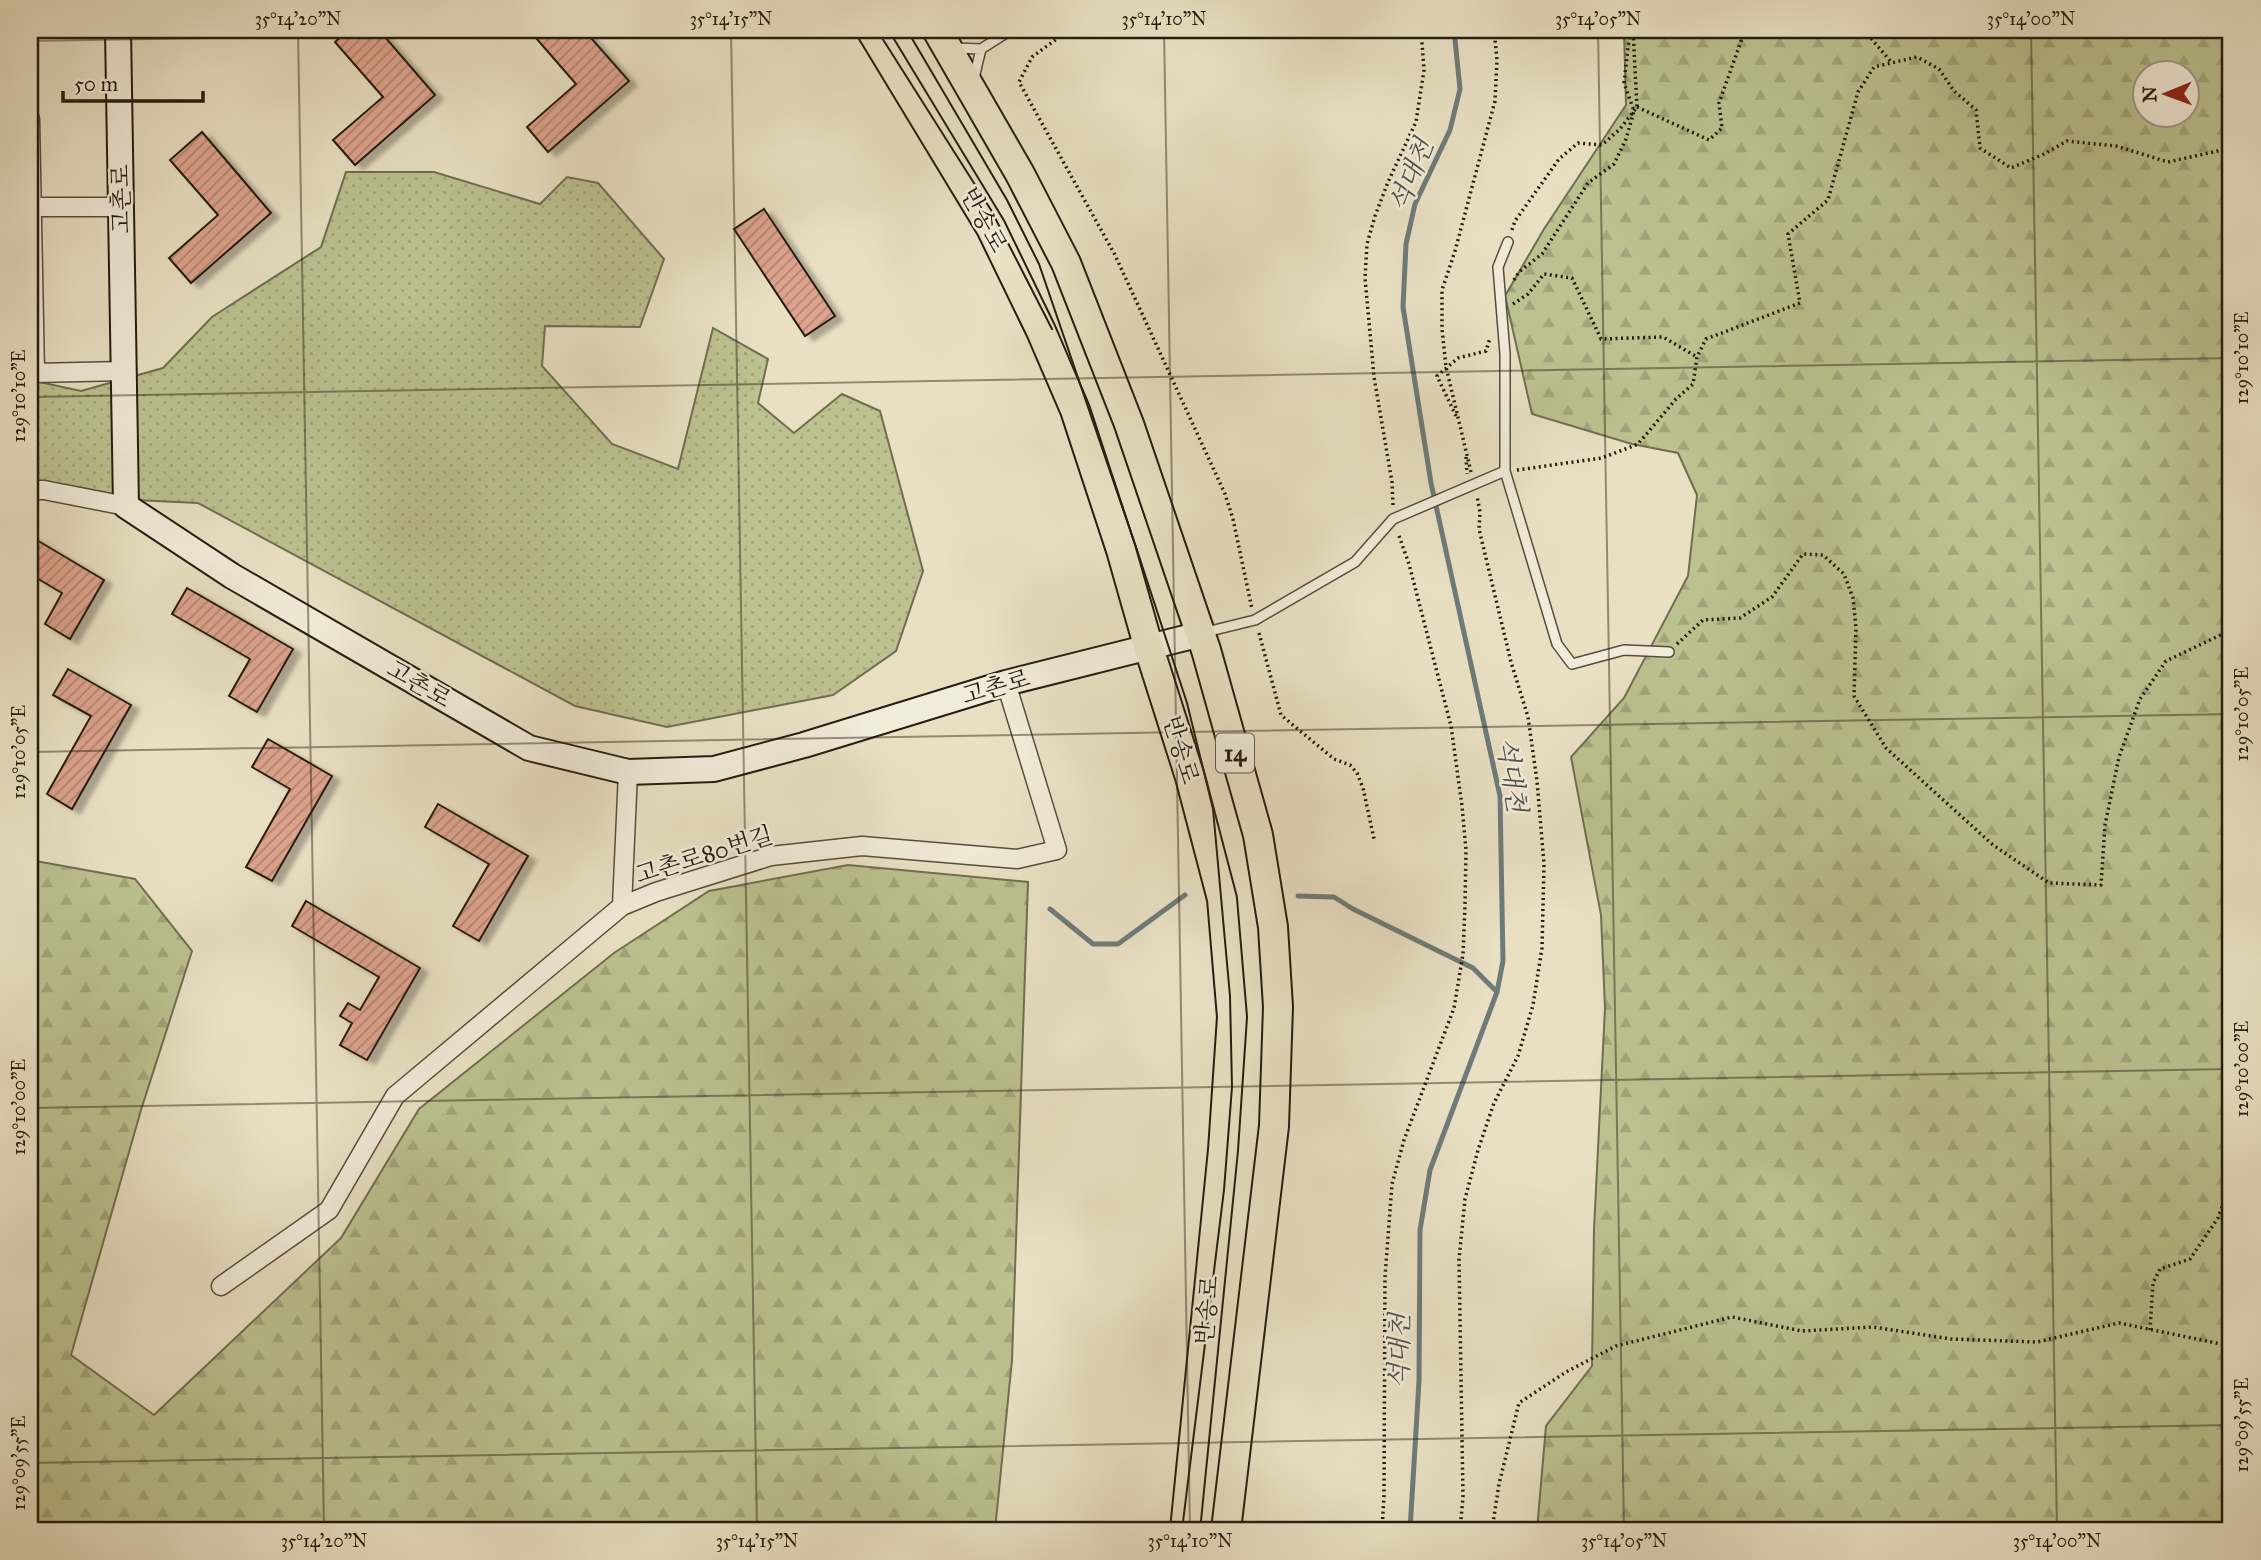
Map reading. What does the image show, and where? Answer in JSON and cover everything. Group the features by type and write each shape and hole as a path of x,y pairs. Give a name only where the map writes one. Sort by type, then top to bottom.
{"main road":[{"name":"반송로","path":"871,30 991,228 1041,331 1075,410 1190,777 1222,899 1232,1017 1223,1150 1185,1530"},
{"name":"반송로","path":"942,39 1020,174 1066,263 1129,424 1201,634 1258,835 1273,927 1278,1007 1274,1126 1226,1530"}],"street":[{"name":"고촌로","path":"118,30 125,506 232,576 529,748 628,772 714,769 804,746 1006,683 1148,645 1201,634"},
{"path":"30,119 35,373 124,370"},
{"path":"31,207 121,207"},
{"path":"30,490 44,490 125,506"},
{"name":"고촌로80번길","path":"221,1286 329,1210 396,1096 622,906 656,892 771,856 862,846 1017,859 1057,850 1006,683"},
{"path":"622,906 628,772"}],"lane":[{"path":"971,89 981,49 1011,30"},
{"path":"942,39 981,49"},
{"path":"1508,242 1498,267 1505,354 1505,471 1557,644 1572,664 1624,650 1669,652"},
{"path":"1201,634 1255,620 1355,562 1393,519 1458,493 1471,483 1505,471"}],"path":[{"path":"1069,30 1032,57 1020,82 1115,255 1225,494 1233,519 1247,595 1281,715 1334,759 1350,765 1357,773 1374,839"},
{"path":"1382,1530 1385,1278 1392,1184 1404,1140 1454,1008 1463,954 1466,850 1451,726 1409,564 1393,519 1392,482 1374,377 1364,278 1367,244 1375,216 1416,122 1424,70 1421,30"},
{"path":"1460,1530 1463,1497 1459,1259 1465,1199 1494,1103 1518,1056 1533,1005 1542,948 1544,864 1528,718 1511,662 1479,529 1480,512 1471,483 1446,367 1442,328 1442,290 1495,101 1497,60 1494,30"},
{"path":"1631,30 1624,83 1636,109 1709,140 1722,128 1719,103 1745,30"},
{"path":"1508,288 1519,272 1542,254 1588,183 1614,164 1626,139 1636,109 1631,30"},
{"path":"1864,30 1892,63"},
{"path":"1505,471 1602,458 1638,444 1693,384 1697,357 1706,339 1800,303 1788,234 1828,200 1858,92 1874,67 1917,57 1939,69 1954,91 1976,110 1980,148 2011,168 2067,141 2116,146 2168,162 2231,148"},
{"path":"1508,242 1515,220 1559,159 1578,143 1602,145 1620,129 1636,109"},
{"path":"1501,311 1528,294 1544,274 1572,278 1601,339 1663,337 1697,357"},
{"path":"1471,483 1463,429 1437,376 1458,358 1486,351 1492,329"},
{"path":"1669,652 1703,620 1740,618 1772,597 1803,554 1823,555 1844,574 1853,598 1856,628 1854,696 1886,748 1993,845 2049,883 2101,885 2105,825 2119,757 2140,699 2166,662 2231,630"},
{"path":"2150,1330 2153,1283 2160,1269 2190,1259 2218,1218 2231,1182"},
{"path":"1492,1530 1499,1484 1519,1403 1566,1372 1616,1346 1732,1317 1802,1331 1873,1326 1951,1339 2037,1342 2119,1324 2231,1346"}],"green space":[{"path":"1624,30 2231,30 2231,1530 1537,1530 1546,1426 1592,1366 1594,1229 1605,1008 1601,915 1571,757 1624,698 1688,576 1697,495 1678,453 1632,444 1532,414 1505,296 1544,229 1626,105"},
{"path":"346,172 434,172 540,204 567,177 598,183 664,259 640,327 545,326 542,366 612,444 678,469 713,328 768,359 758,403 794,433 842,394 880,411 923,571 896,651 833,695 667,727 575,706 198,503 30,495 30,380 81,391 163,368 212,317 321,247"},
{"path":"30,860 135,879 192,951 141,1110 71,1355 154,1415 341,1238 419,1109 614,953 709,891 848,865 1028,882 1012,1360 995,1530 30,1530"}],"building":[{"path":"348,30 379,30 435,95 355,165 333,140 383,97 335,42"},
{"path":"529,30 584,30 629,81 548,152 527,127 576,84"},
{"path":"202,132 271,213 191,283 169,258 218,215 170,160"},
{"path":"764,209 835,316 805,336 734,229"},
{"path":"30,536 104,580 70,639 45,624 62,593 30,574"},
{"path":"187,588 293,649 257,712 229,696 250,659 172,614"},
{"path":"68,669 131,705 72,809 47,794 91,716 53,695"},
{"path":"268,739 332,776 272,881 246,867 290,789 252,767"},
{"path":"438,804 528,856 479,941 453,926 489,864 425,827"},
{"path":"306,901 420,968 367,1060 340,1045 352,1023 340,1016 348,1003 360,1010 379,977 292,926"}],"waterway":[{"name":"석대천","path":"1410,1530 1419,1381 1420,1230 1430,1170 1497,992 1503,961 1500,796 1431,483 1403,307 1406,244 1415,204 1450,130 1460,89 1454,30"},
{"path":"1050,909 1093,944 1118,944 1185,895"},
{"path":"1298,896 1334,897 1473,968 1497,992"}],"tram line":[{"path":"877,30 991,210 1052,329"},
{"path":"907,30 1007,200 1039,264 1187,703 1213,809 1230,996 1232,1087 1224,1190 1182,1530"}]}
